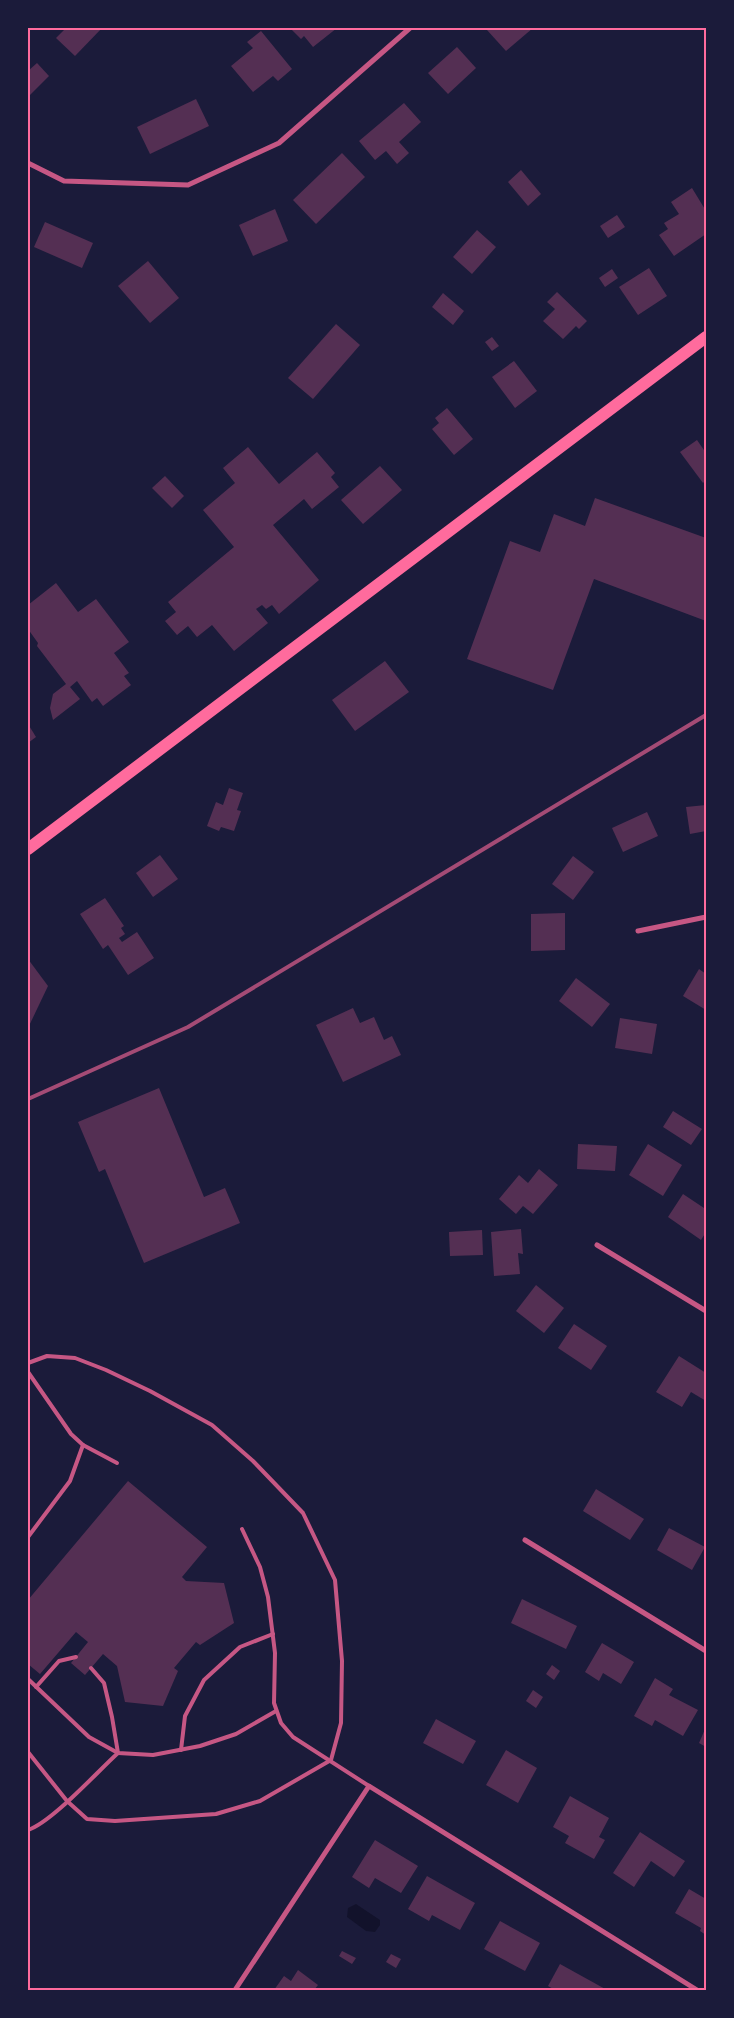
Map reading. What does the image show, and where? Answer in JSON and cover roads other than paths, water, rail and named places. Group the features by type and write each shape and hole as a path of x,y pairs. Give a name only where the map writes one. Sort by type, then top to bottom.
{"main road":[{"path":"28,849 706,337"}],"street":[{"path":"28,164 64,181 188,185 279,143 410,28"},
{"path":"638,930 706,917"},
{"path":"597,1245 706,1311"},
{"path":"525,1540 706,1651"},
{"path":"235,1990 369,1786 697,1990"}],"lane":[{"path":"28,1363 47,1356 75,1358 106,1370 150,1391 212,1425 253,1461 303,1513 335,1580 342,1661 341,1723 331,1760 260,1801 216,1814 115,1821 87,1819 68,1801 28,1752"},
{"path":"28,1372 71,1434 83,1446 118,1463"},
{"path":"28,1537 70,1482 83,1446"},
{"path":"242,1529 256,1555 264,1579 273,1634 274,1703 281,1723 293,1737 369,1786"},
{"path":"181,1750 185,1716 204,1680 240,1647 273,1634"},
{"path":"36,1687 59,1661 76,1657"},
{"path":"91,1668 104,1683 118,1753"},
{"path":"28,1679 89,1737 118,1753 153,1755 181,1750 230,1737 276,1711"},
{"path":"28,1830 35,1828 68,1801 118,1753"}],"railway":[{"path":"28,1099 188,1027 706,715"}]}
